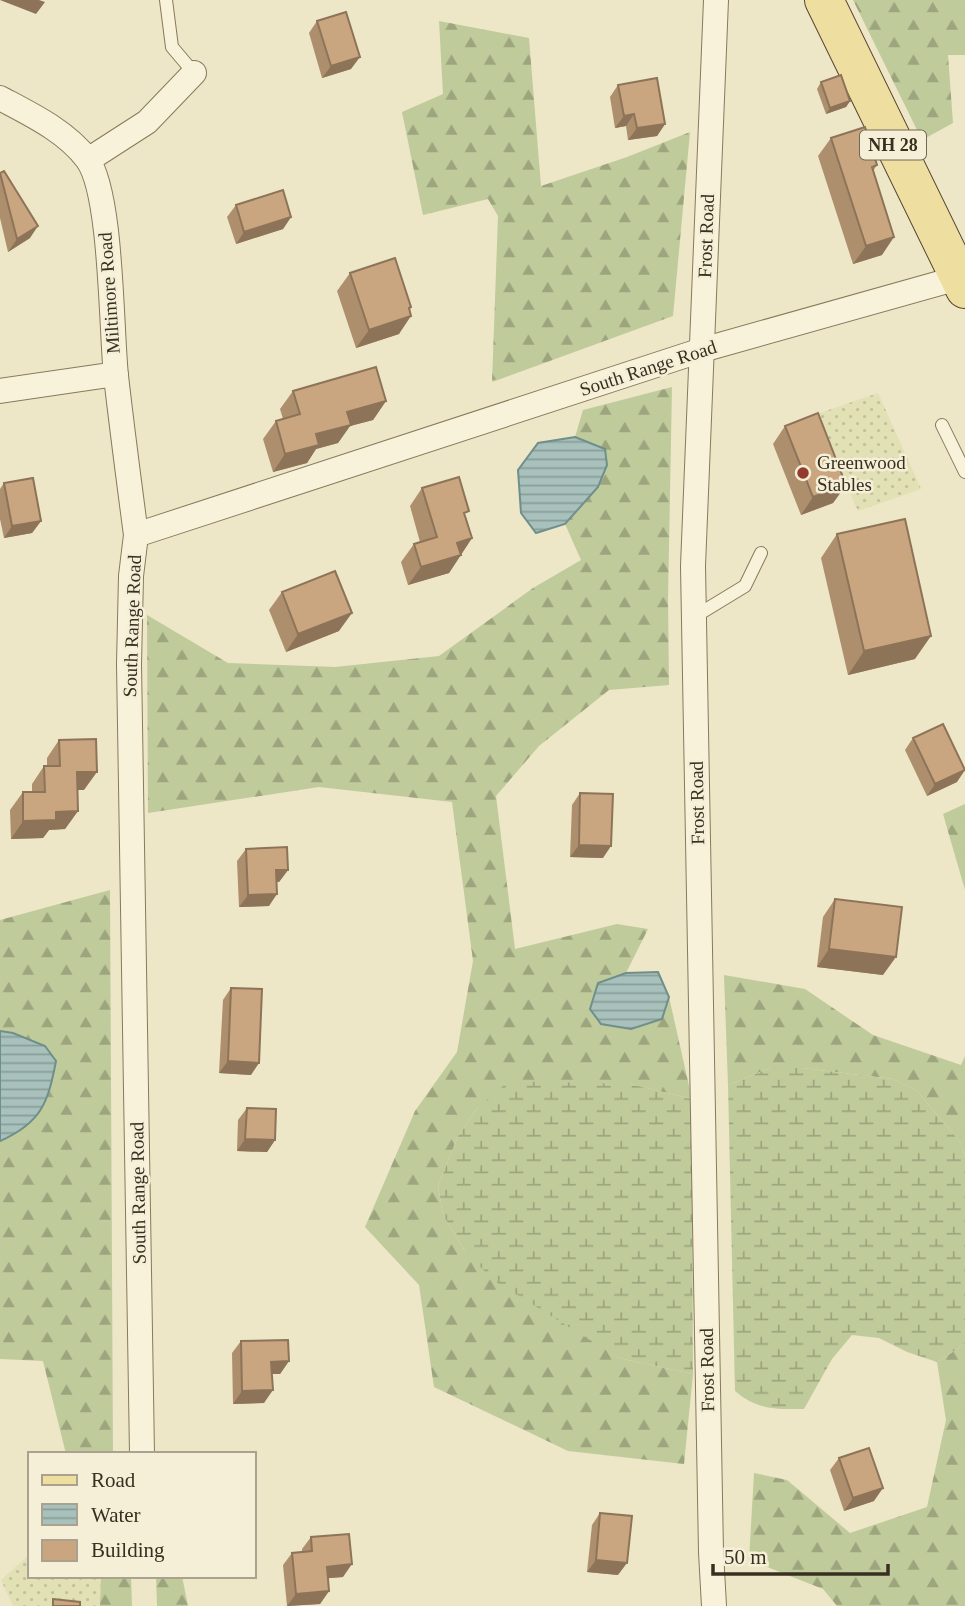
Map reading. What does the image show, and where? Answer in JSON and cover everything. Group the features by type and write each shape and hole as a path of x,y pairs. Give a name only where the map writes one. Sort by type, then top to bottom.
{"main road":[{"name":"NH 28","path":"824,0 963,281"}],"street":[{"name":"Frost Road","path":"714,1606 710,1538 693,566 716,0"},
{"path":"88,160 147,122 194,73"},
{"name":"Miltimore Road","path":"0,98 47,125 88,160 98,182 104,221 116,373 136,535"},
{"name":"South Range Road","path":"142,1452 129,664 131,576 136,535 702,350 963,281"},
{"path":"0,391 116,373"}],"lane":[{"path":"166,0 172,47 194,73"},
{"path":"942,425 965,472"},
{"path":"694,617 745,586 761,553"}],"shaded area":[{"path":"878,393 921,489 858,511 814,415"},
{"path":"28,1556 28,1578 101,1578 100,1606 13,1606 1,1580"}],"green space":[{"path":"853,0 965,0 965,55 948,55 953,123 922,140"},
{"path":"439,21 529,38 541,186 690,132 673,316 492,382 498,216 488,199 423,215 402,112 443,94"},
{"path":"672,387 669,685 609,690 539,746 496,796 515,949 617,924 648,929 626,973 598,983 662,1019 669,997 692,1099 630,1084 478,1107 458,1136 438,1186 443,1215 465,1251 619,1358 693,1374 684,1464 568,1451 434,1387 419,1285 365,1227 415,1111 457,1052 473,961 452,802 319,787 148,813 147,615 228,663 335,667 439,656 533,588 581,560 565,524 598,487 604,449 575,437 583,410"},
{"path":"965,804 965,890 943,814"},
{"path":"110,890 113,1452 66,1452 43,1361 0,1359 0,920"},
{"path":"724,975 805,989 873,1035 961,1065 965,1056 965,1157 960,1142 917,1091 893,1079 803,1068 770,1068 728,1085"},
{"path":"770,1068 803,1068 893,1079 917,1091 960,1142 965,1157 965,1344 937,1362 907,1352 879,1338 852,1335 832,1359 804,1409 759,1405 735,1391 728,1085"},
{"path":"509,1081 630,1084 692,1099 693,1374 619,1358 493,1280 465,1251 443,1215 438,1186 458,1136 478,1107"},
{"path":"965,1344 965,1606 837,1606 823,1589 749,1560 754,1473 787,1480 850,1533 927,1507 946,1420 937,1362"},
{"path":"101,1578 131,1578 132,1606 100,1606"},
{"path":"156,1578 182,1578 188,1606 157,1606"}],"water":[{"path":"575,437 605,449 607,465 598,487 565,524 536,533 521,513 518,470 538,443"},
{"path":"658,972 669,997 662,1019 631,1029 601,1024 590,1009 598,983 626,973"},
{"path":"0,1031 13,1033 45,1046 56,1061 46,1100 34,1119 0,1141"}],"building":[{"path":"346,12 360,57 331,66 317,21"},
{"path":"841,75 850,101 830,108 821,82"},
{"path":"657,78 665,124 637,128 634,114 624,116 618,85"},
{"path":"865,127 877,165 872,167 894,237 866,246 831,138"},
{"path":"4,171 38,226 17,239 0,173"},
{"path":"283,190 291,217 244,232 236,205"},
{"path":"395,258 411,307 411,316 369,330 350,273"},
{"path":"376,367 386,401 347,412 351,425 316,434 319,445 285,454 276,421 300,414 293,391"},
{"path":"818,413 846,485 813,497 785,426"},
{"path":"459,477 469,511 464,513 472,538 457,543 461,555 421,567 414,544 437,537 422,488"},
{"path":"33,478 41,521 12,526 4,483"},
{"path":"905,519 931,636 864,651 837,534"},
{"path":"335,571 352,613 298,634 282,592"},
{"path":"943,724 965,770 935,784 913,738"},
{"path":"96,739 97,772 77,772 78,811 56,812 56,820 23,821 23,792 45,792 44,766 60,766 59,740"},
{"path":"580,793 613,794 611,846 579,845"},
{"path":"287,847 288,870 276,870 277,894 248,895 246,849"},
{"path":"835,899 902,907 896,957 829,949"},
{"path":"231,988 262,989 259,1063 228,1061"},
{"path":"247,1108 276,1109 275,1140 245,1139"},
{"path":"288,1340 289,1361 271,1362 273,1390 242,1391 241,1341"},
{"path":"869,1448 883,1488 853,1498 839,1458"},
{"path":"600,1513 632,1516 627,1563 596,1560"},
{"path":"349,1534 352,1564 327,1567 329,1591 296,1594 292,1553 312,1551 311,1537"},
{"path":"53,1599 80,1602 80,1606 53,1606"}],"place":[{"name":"Greenwood Stables","path":"803,473"}]}
